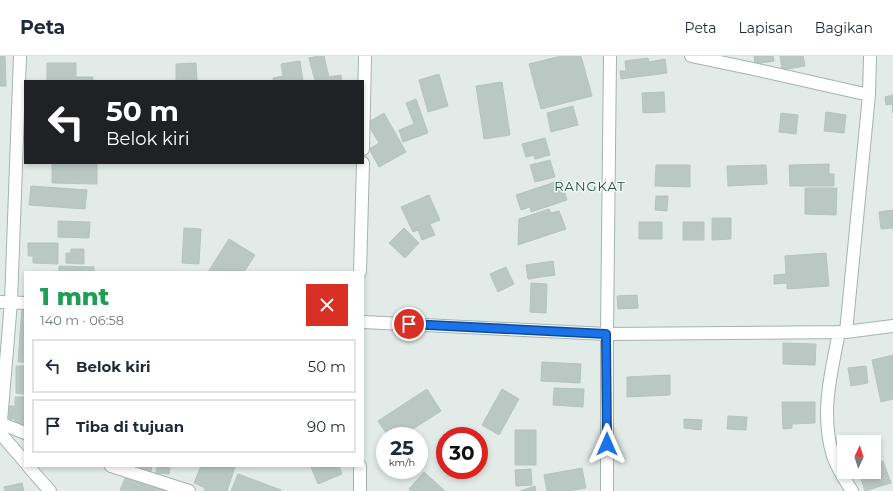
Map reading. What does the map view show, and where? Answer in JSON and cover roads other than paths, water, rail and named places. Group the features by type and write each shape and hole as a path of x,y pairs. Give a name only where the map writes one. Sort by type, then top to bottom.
{"street":[{"path":"20,56 0,433 24,461"},
{"path":"364,102 365,56"},
{"path":"607,491 606,334 610,56"},
{"path":"690,56 869,95"},
{"path":"852,491 834,457 827,430 827,402 842,332 869,95 870,56"},
{"path":"360,271 363,164"},
{"path":"6,302 24,303"},
{"path":"364,322 606,334 842,332 893,326"},
{"path":"0,422 24,433"},
{"path":"29,467 50,491"},
{"path":"114,467 189,491"},
{"path":"360,467 360,491"}],"district":[{"name":"RANGKAT","path":"590,186"}]}
